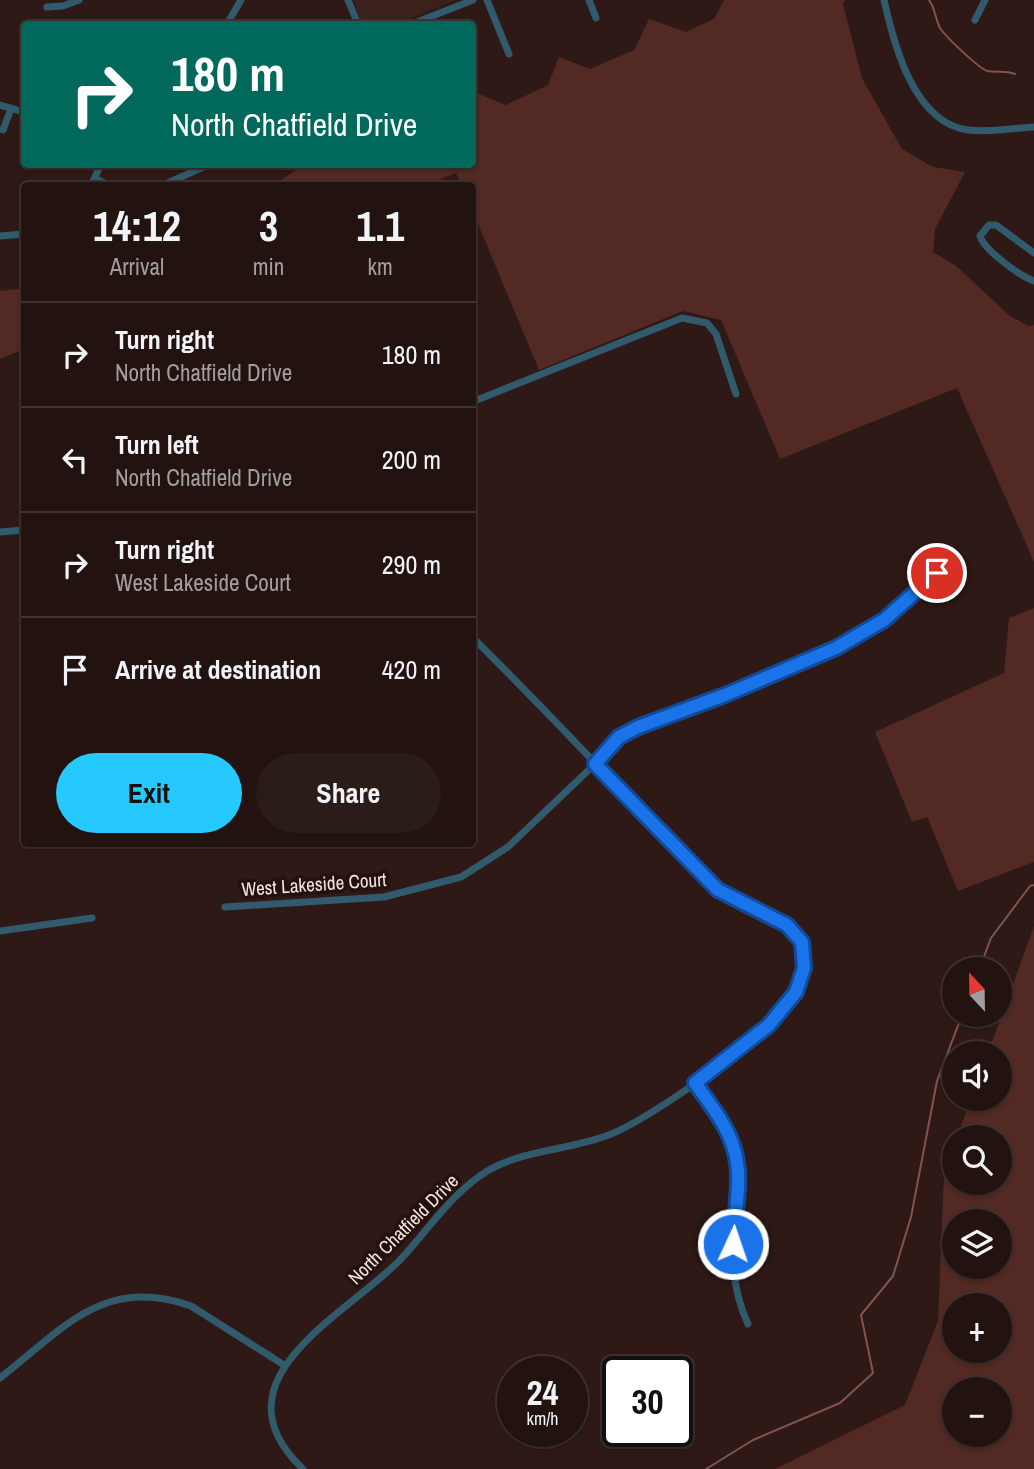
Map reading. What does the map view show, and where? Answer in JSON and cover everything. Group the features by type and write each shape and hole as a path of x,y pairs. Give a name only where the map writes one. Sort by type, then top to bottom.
{"street":[{"path":"47,8 79,0"},
{"path":"228,21 241,0"},
{"path":"348,0 357,21"},
{"path":"420,21 473,0"},
{"path":"487,0 509,54"},
{"path":"589,0 596,18"},
{"path":"884,0 891,30 904,64 928,110 946,123 968,130 1034,127"},
{"path":"975,20 985,0"},
{"path":"0,105 21,111"},
{"path":"2,130 11,109"},
{"path":"170,182 201,168"},
{"path":"1034,253 996,225 989,225 980,236 982,243 989,250 1034,281"},
{"path":"0,236 21,233"},
{"path":"476,400 682,318 707,323 716,334 736,394"},
{"path":"0,532 21,530"},
{"name":"West Lakeside Court","path":"225,906 384,897 461,877 508,847 595,764 619,737 836,648 884,620 937,573"},
{"name":"North Chatfield Drive","path":"303,1469 284,1450 274,1432 271,1416 272,1391 284,1365 298,1347 399,1261 465,1186 491,1169 522,1157 607,1136 635,1124 695,1083 769,1025 796,992 804,968 802,942 787,925 718,890 476,641"},
{"path":"0,931 92,918"},
{"path":"695,1083 719,1116 730,1137 738,1165 732,1268 740,1305 748,1324"},
{"path":"0,1378 83,1313 120,1298 136,1295 174,1300 191,1306 284,1365"}],"shaded area":[{"path":"353,0 456,0 404,21 362,21"},
{"path":"724,0 845,0 843,4 862,78 902,149 933,167 965,172 935,229 933,252 955,265 1010,316 1028,326 1034,325 1034,562 957,388 780,459 721,320 683,311 539,370 476,219 476,182 460,182 456,173 433,182 278,182 299,168 476,168 476,93 506,105 548,85 559,57 590,69 634,50 649,19 686,32 714,19"},
{"path":"21,288 21,350 0,359 0,291"},
{"path":"1034,608 1034,862 958,891 927,817 912,822 875,732 1004,673 1009,618"},
{"path":"1034,926 1034,1469 775,1469 905,1405 938,1321 942,1222 942,1279 1012,1279 1012,1209 943,1209 943,1195 1012,1195 1012,1125 961,1125 967,1111 1012,1111 1012,1041 992,1041 997,1027 1012,1027 1012,987"}],"waterway":[{"path":"929,0 942,30 969,58 987,71 1015,74"},
{"path":"984,957 991,938 1030,886 1034,885"},
{"path":"706,1469 753,1440 840,1403 873,1373 861,1315 893,1276 911,1217 937,1081 957,1027"}],"route":[{"path":"733,1244 738,1165 730,1137 719,1116 695,1083 769,1025 796,992 804,968 802,942 787,925 718,890 595,764 619,737 638,727 725,695 836,648 884,620 937,573"}]}
